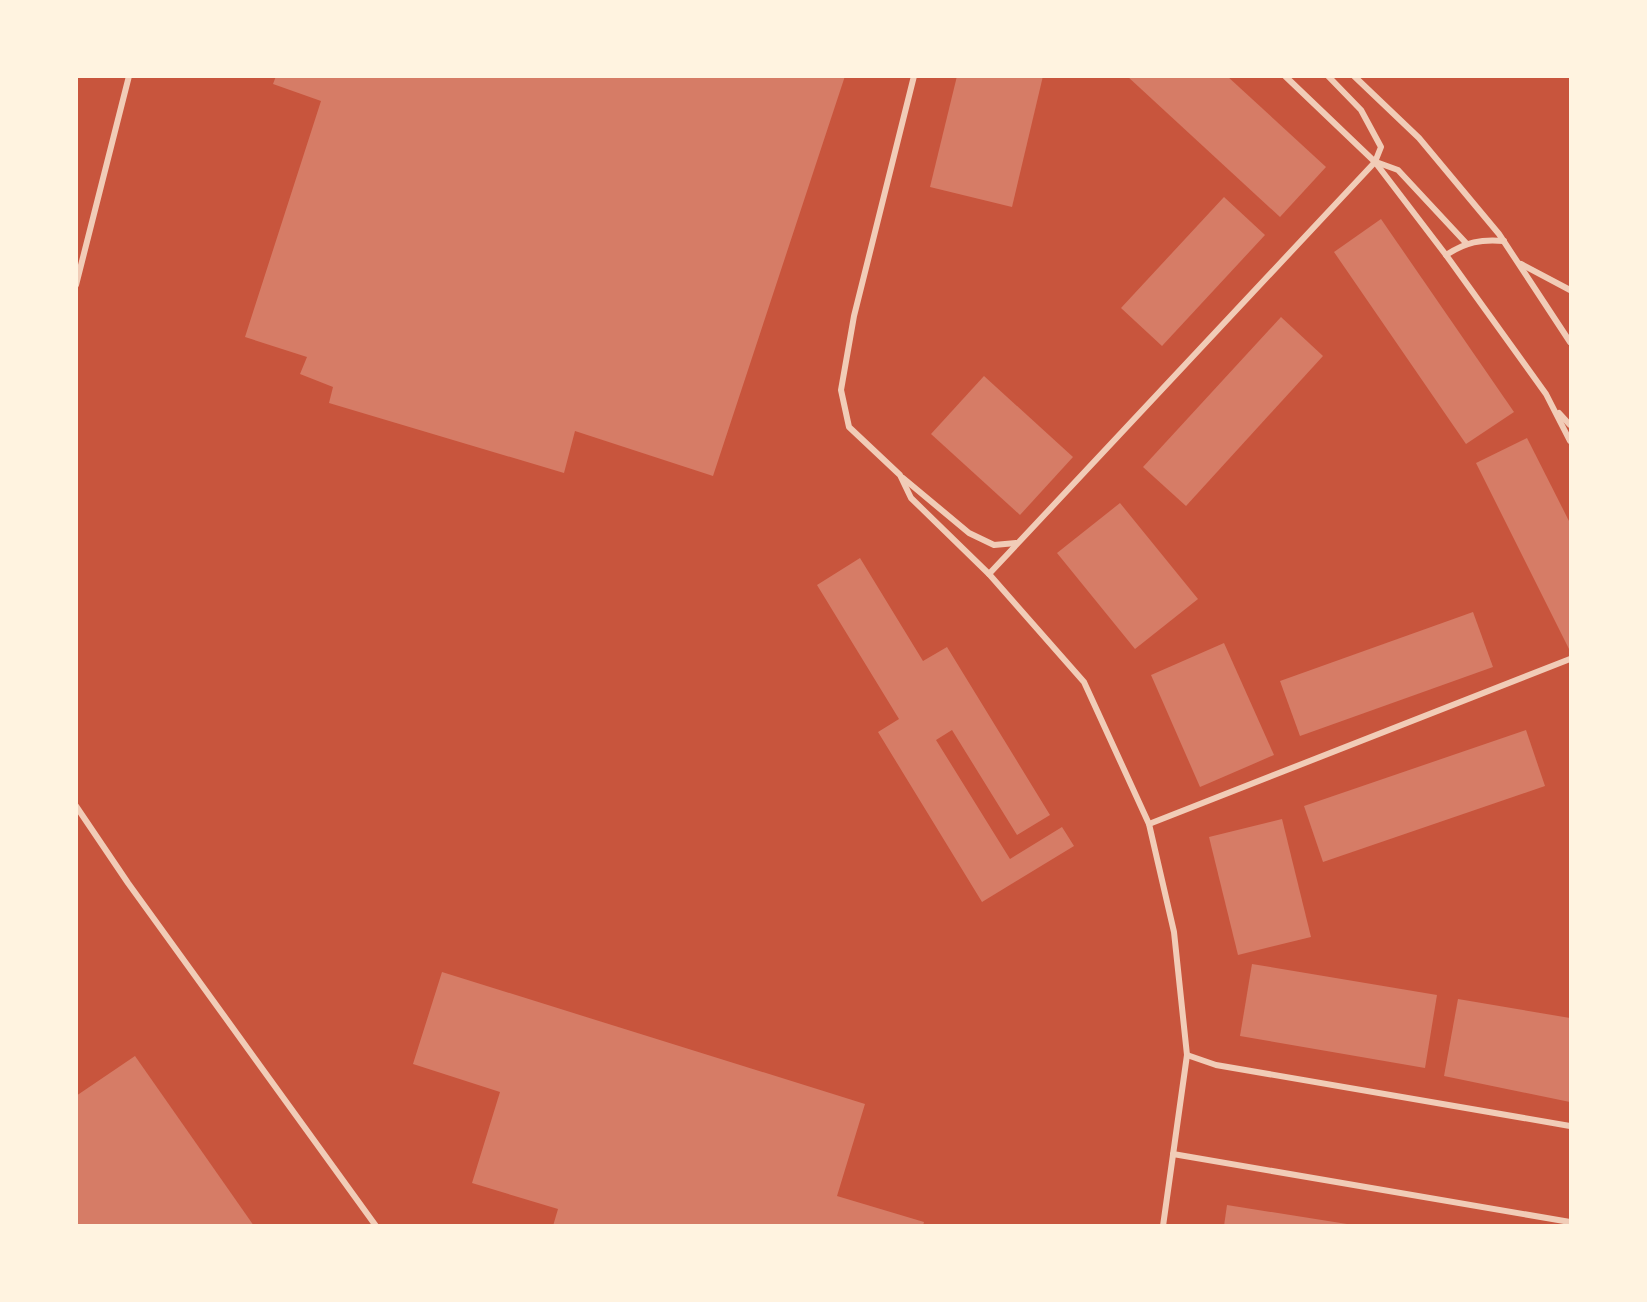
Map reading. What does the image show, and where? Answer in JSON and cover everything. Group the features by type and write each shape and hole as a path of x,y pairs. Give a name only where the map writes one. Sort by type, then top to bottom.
{"street":[{"path":"76,285 129,76"},
{"path":"914,76 854,316 842,390 849,427 900,475 969,533 994,545 1017,543"},
{"path":"1285,76 1375,162 1446,255 1554,409 1570,441"},
{"path":"989,574 1375,162 1381,147 1361,111 1328,76"},
{"path":"1354,76 1419,138 1504,242 1570,342"},
{"path":"1375,162 1398,170 1466,243"},
{"path":"1446,255 1466,243 1485,240 1504,242"},
{"path":"1519,263 1570,290"},
{"path":"1554,409 1570,424"},
{"path":"900,475 911,498 989,574 1084,682 1149,824 1174,932 1187,1055 1163,1226"},
{"path":"1149,824 1570,659"},
{"path":"76,806 128,883 376,1226"},
{"path":"1187,1055 1216,1065 1570,1126"},
{"path":"1173,1154 1570,1222"}],"building":[{"path":"276,76 845,76 713,476 575,431 564,473 329,403 333,387 300,374 307,357 245,337 321,101 273,84"},
{"path":"957,76 1043,76 1012,207 930,187"},
{"path":"1127,76 1227,76 1326,167 1280,217"},
{"path":"1224,197 1265,235 1162,346 1121,308"},
{"path":"1381,219 1514,412 1466,444 1334,252"},
{"path":"1281,317 1323,356 1186,506 1143,467"},
{"path":"984,376 1073,457 1020,515 931,434"},
{"path":"1527,438 1570,523 1570,651 1476,463"},
{"path":"1120,503 1198,599 1135,649 1057,553"},
{"path":"860,558 923,661 947,647 1050,815 1017,835 952,730 936,740 1010,859 1062,827 1074,846 982,902 878,732 899,719 817,585"},
{"path":"1473,612 1493,667 1300,736 1280,681"},
{"path":"1224,643 1274,755 1200,787 1151,675"},
{"path":"1526,730 1545,786 1323,862 1304,806"},
{"path":"1282,819 1311,937 1238,955 1209,837"},
{"path":"1252,964 1437,995 1425,1068 1240,1036"},
{"path":"442,972 865,1104 837,1196 924,1222 923,1226 553,1226 558,1209 472,1183 500,1092 413,1064"},
{"path":"1458,999 1570,1018 1570,1102 1444,1076"},
{"path":"135,1056 254,1226 76,1226 76,1096"},
{"path":"1227,1205 1347,1224 1346,1226 1224,1226"}]}
